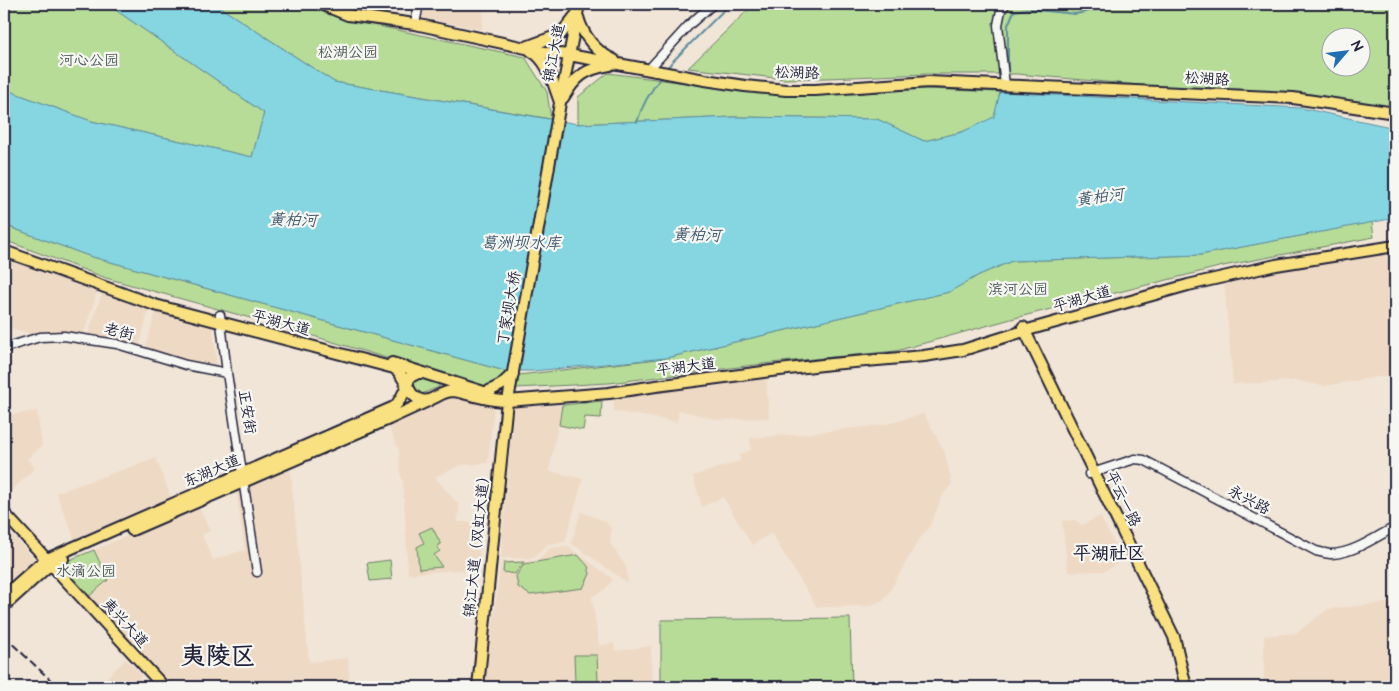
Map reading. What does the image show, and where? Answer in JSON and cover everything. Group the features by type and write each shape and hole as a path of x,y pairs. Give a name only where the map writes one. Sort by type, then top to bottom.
{"main road":[{"path":"320,4 348,15 415,24 549,53 569,55"},
{"path":"523,47 561,34 580,7"},
{"path":"580,7 580,26 586,37 594,47 622,64"},
{"name":"锦江大道","path":"560,106 580,7"},
{"path":"523,47 537,55 546,66 560,106"},
{"name":"松湖路","path":"569,55 745,86 786,90 815,90 929,82 1293,98 1395,113"},
{"path":"560,106 568,89 580,76 598,67 622,64"},
{"name":"丁家坝大桥","path":"508,398 560,106"},
{"name":"平湖大道","path":"4,246 158,300 394,368 399,372 415,397 428,401 447,392 454,391 494,401 508,398 609,393 822,365 924,356 963,350 1021,330 1186,282 1275,261 1395,241"},
{"name":"平湖大道","path":"1021,330 1188,285 1276,265 1395,246"},
{"name":"平湖大道","path":"4,251 154,305 220,319 425,373 508,398"},
{"name":"平云一路","path":"1021,330 1170,637 1182,687"},
{"name":"东湖大道","path":"4,596 46,564 242,478 394,407 399,402 410,377 418,373 425,373"},
{"path":"487,392 502,385 513,374"},
{"name":"锦江大道（双虹大道）","path":"478,687 508,398"},
{"name":"东湖大道","path":"242,478 381,423 428,401"},
{"name":"平云一路","path":"1091,473 1174,637 1186,687"},
{"name":"夷兴大道","path":"4,514 156,687"},
{"name":"夷兴大道","path":"4,522 164,687"},
{"name":"东湖大道","path":"4,606 46,564"}],"street":[{"path":"415,24 419,4"},
{"path":"653,70 690,24 713,4"},
{"path":"1005,85 998,25 1001,10 1006,4"},
{"name":"正安街","path":"220,319 257,572"},
{"name":"老街","path":"4,348 40,337 64,336 117,344 186,365 227,373"},
{"name":"永兴路","path":"1091,473 1135,459 1144,460 1310,548 1331,554 1346,552 1395,527"}],"shaded area":[{"path":"425,4 484,4 482,29 422,18"},
{"path":"1395,251 1395,374 1325,386 1298,381 1233,384 1224,281 1280,269"},
{"path":"4,256 98,290 83,336 30,338 28,333 4,326"},
{"path":"102,292 149,308 139,348 87,337"},
{"path":"156,311 212,323 217,366 145,349"},
{"path":"766,377 769,418 719,420 679,410 677,422 614,411 614,398"},
{"path":"450,395 494,406 488,463 461,465 435,477 459,505 458,522 474,523 474,549 480,550 478,572 456,570 408,574 403,481 400,473 399,450 387,424"},
{"path":"4,400 8,415 37,411 42,446 27,459 35,468 4,498"},
{"path":"562,405 549,471 583,479 565,542 548,544 534,558 501,558 508,465 515,406"},
{"path":"924,414 945,453 952,484 942,496 929,527 918,541 888,594 883,600 869,606 817,607 771,533 752,545 723,497 702,507 693,476 740,461 739,455 751,450 750,438 882,425"},
{"path":"156,458 171,498 75,540 56,493"},
{"path":"290,465 309,662 348,658 350,687 167,687 87,598 107,580 94,550 198,505 210,531 202,535 213,560 245,550 236,489"},
{"path":"581,512 605,521 611,528 610,543 626,567 628,583 571,543"},
{"name":"平湖社区","path":"1100,516 1123,560 1105,571 1068,572 1062,521 1074,520 1082,525"},
{"path":"4,526 36,561 4,591"},
{"path":"567,546 613,579 605,589 592,597 599,646 614,643 615,651 651,646 652,687 485,687 501,561 536,561 550,548"},
{"path":"1395,602 1395,687 1264,687 1264,636 1296,633 1328,609"},
{"path":"126,659 142,676 129,687 115,687 106,678"}],"green space":[{"name":"河心公园","path":"4,4 107,4 264,113 252,157 91,121 4,89"},
{"name":"松湖公园","path":"215,4 308,4 350,20 525,57 547,92 551,119 334,82"},
{"path":"754,4 1395,4 1395,108 1017,74 928,74 784,79 688,68"},
{"path":"608,73 779,95 926,89 1000,92 995,117 962,132 924,141 877,119 734,117 578,124 578,97"},
{"name":"滨河公园","path":"1372,222 1374,237 1223,266 1011,319 896,351 771,363 609,383 516,388 519,375 666,358 949,292 979,275 1012,261 1200,255"},
{"path":"4,225 89,256 505,371 504,375 493,387 483,387 290,329 106,278 4,240"},
{"path":"417,378 439,384 439,387 419,395 412,388"},
{"path":"602,401 601,418 585,417 583,430 559,425 562,405"},
{"path":"432,527 441,544 437,546 440,551 434,555 442,567 419,569 417,547 424,543 419,533"},
{"name":"水滴公园","path":"94,550 108,580 87,598 57,565"},
{"path":"578,555 588,566 590,574 583,588 530,595 518,587 516,576 524,564"},
{"path":"390,560 392,579 370,581 367,563"},
{"path":"524,562 515,574 503,572 504,563"},
{"path":"850,618 852,687 661,687 661,620"},
{"path":"574,655 597,655 598,682 575,682"}],"water":[{"name":"葛洲坝水库","path":"107,4 215,4 334,82 578,124 734,117 877,119 924,141 962,132 994,117 1000,92 1301,108 1395,128 1395,218 1200,255 1012,261 979,275 949,292 666,358 533,371 505,371 89,256 4,225 4,89 91,121 252,157 264,113"}],"waterway":[{"path":"667,68 730,4"},
{"path":"1008,78 1008,25 1014,11 1027,9 1076,14 1119,4"},
{"path":"637,122 647,98 662,76"}],"railway":[{"path":"4,636 58,687"}],"district":[{"name":"平湖社区","path":"1109,553"},
{"name":"夷陵区","path":"218,656"}],"water label":[{"name":"黄柏河","path":"1100,197"},
{"name":"黄柏河","path":"293,220"},
{"name":"黄柏河","path":"697,235"}]}
